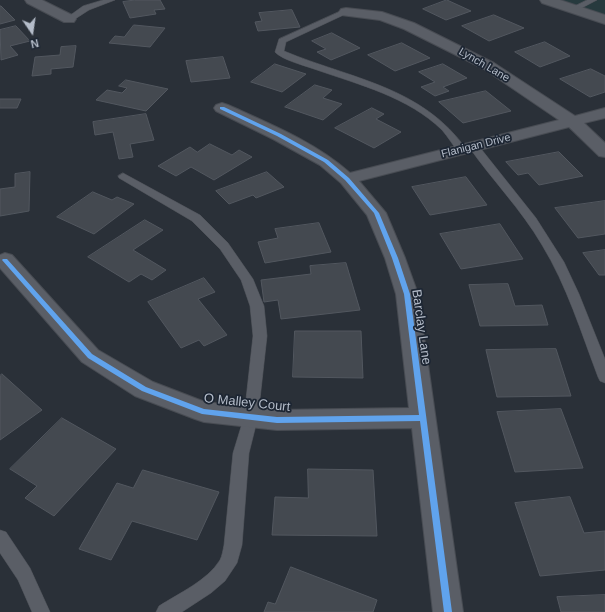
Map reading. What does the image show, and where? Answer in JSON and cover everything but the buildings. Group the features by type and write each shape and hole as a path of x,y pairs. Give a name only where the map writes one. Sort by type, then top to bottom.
{"main road":[{"path":"547,0 605,20"}],"street":[{"path":"32,0 69,19"},
{"name":"Lynch Lane","path":"346,12 382,16 409,26 489,66 572,121 605,152"},
{"name":"Barclay Lane","path":"222,108 279,135 326,161 347,179 376,213 395,258 407,294 448,612"},
{"name":"Flanigan Drive","path":"347,179 605,113"},
{"name":"O Malley Court","path":"5,260 90,356 144,389 204,412 277,420 422,418"}],"lane":[{"path":"69,19 86,8 111,0"},
{"path":"573,9 593,0"},
{"path":"346,12 282,41 279,52 296,60 375,86 420,108 468,148 515,198 549,246 568,283 605,377"},
{"path":"123,176 196,218 224,246 246,279 257,306 260,336 252,417 241,453 233,546 228,563 205,587 165,612"},
{"path":"0,538 24,574 41,612"}],"green space":[{"path":"559,0 605,0 605,15"}],"cycle path":[{"path":"222,108 279,135 326,161 347,179 376,213 395,258 407,294 448,612"},
{"path":"5,260 90,356 144,389 204,412 277,420 422,418"}]}
